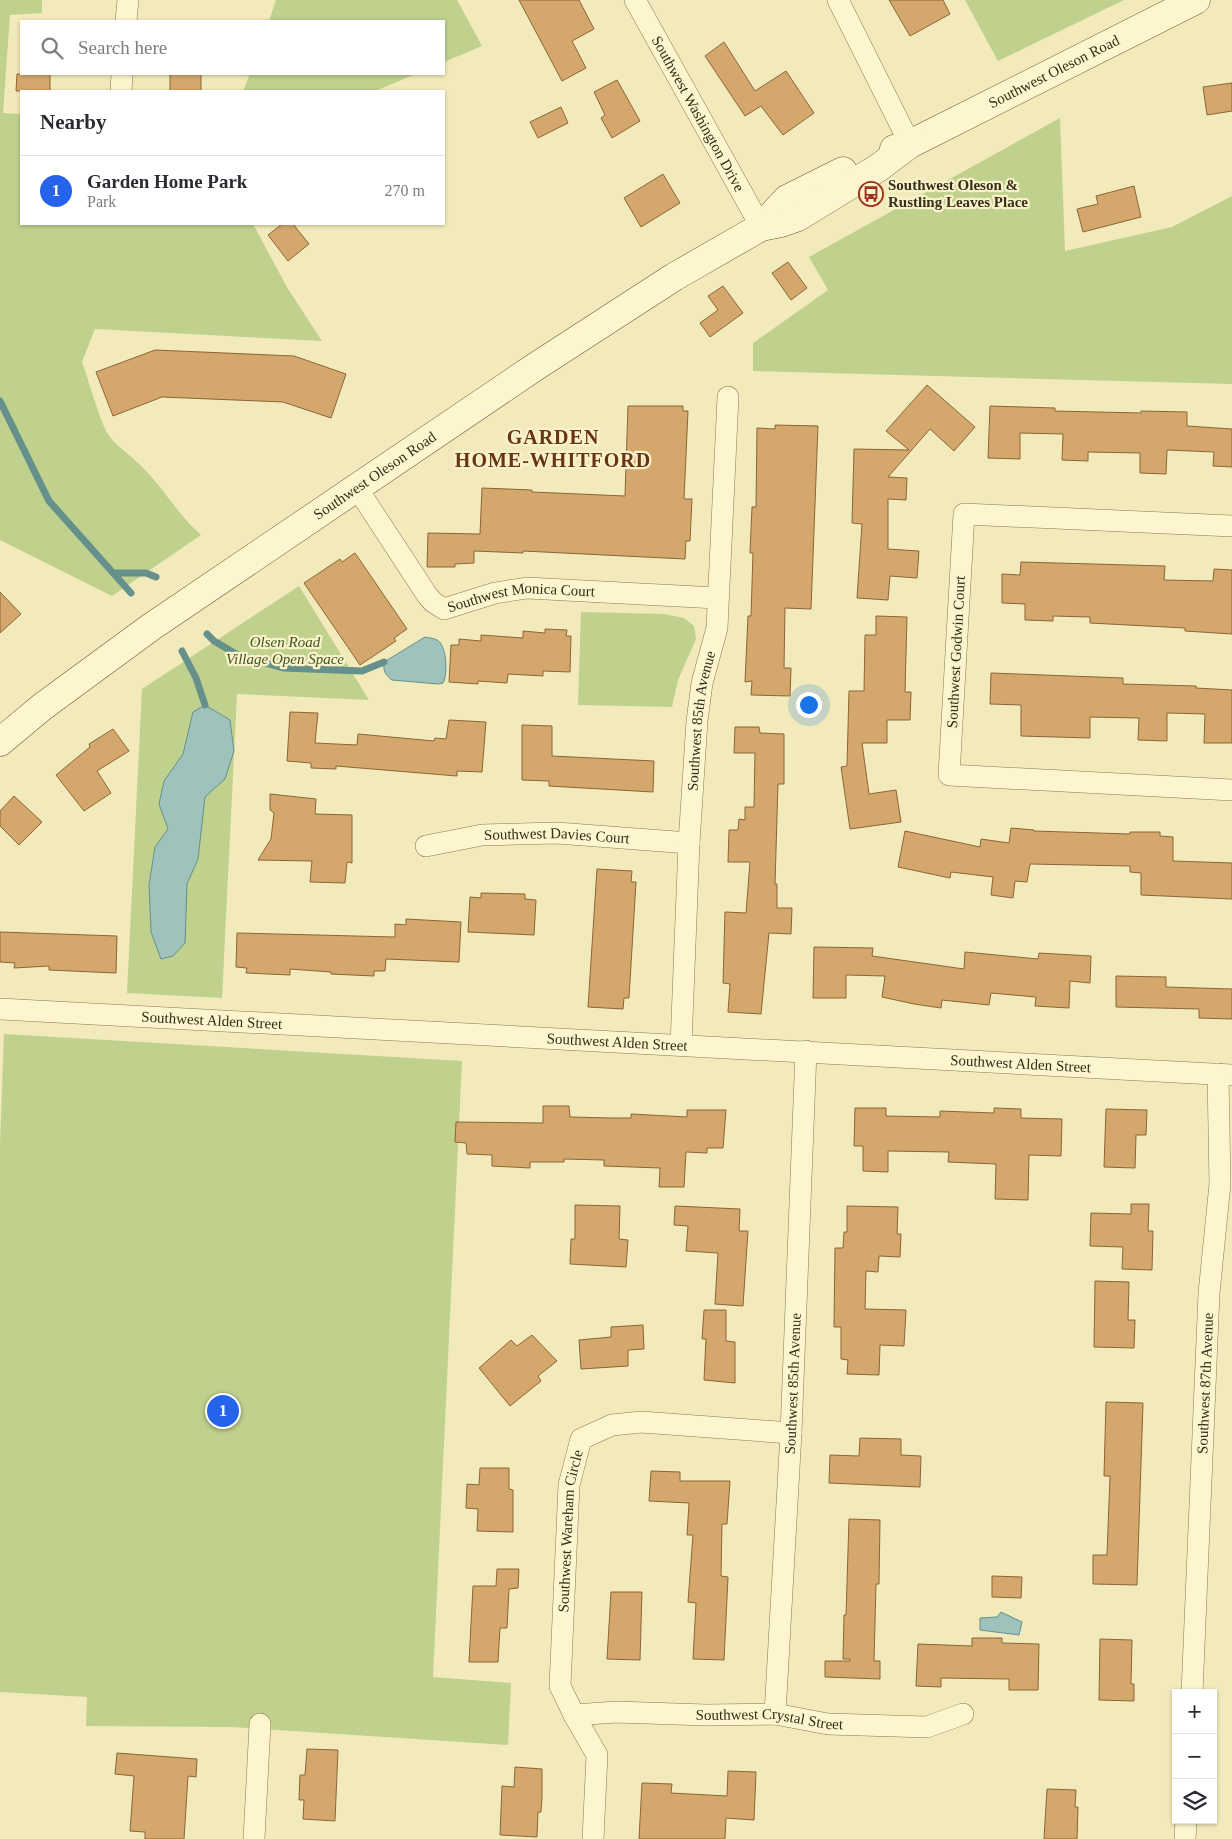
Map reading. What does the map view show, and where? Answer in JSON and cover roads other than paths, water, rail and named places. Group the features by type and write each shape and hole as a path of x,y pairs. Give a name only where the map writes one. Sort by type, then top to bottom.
{"main road":[{"name":"Southwest Oleson Road","path":"0,742 42,707 151,627 520,377 674,277 762,227 787,198 872,156 910,144 1196,0"}],"street":[{"path":"126,20 128,0"},
{"name":"Southwest Washington Drive","path":"635,0 762,227"},
{"path":"838,0 910,144"},
{"path":"121,90 122,75"},
{"name":"Southwest 85th Avenue","path":"682,1045 689,843 697,721 702,683 717,628 728,397"},
{"name":"Southwest Monica Court","path":"357,488 427,595 433,602 444,609 495,593 527,588 718,598"},
{"name":"Southwest Godwin Court","path":"1232,526 964,514 949,775 1232,790"},
{"name":"Southwest Davies Court","path":"426,846 482,835 557,833 689,843"},
{"name":"Southwest Alden Street","path":"0,1009 1225,1074"},
{"name":"Southwest 85th Avenue","path":"775,1714 791,1433 806,1051"},
{"name":"Southwest 87th Avenue","path":"1192,1689 1209,1293 1220,1184 1225,1074"},
{"name":"Southwest Wareham Circle","path":"593,1839 597,1755 560,1686 569,1485 582,1439 612,1425 641,1422 791,1433"},
{"name":"Southwest Crystal Street","path":"574,1715 616,1712 706,1715 775,1714 828,1724 927,1727 963,1714"},
{"path":"254,1839 260,1724"},
{"path":"1185,1839 1186,1824"}],"water":[{"path":"425,637 437,640 443,648 446,667 443,683 392,680 385,672 384,662"},
{"path":"205,705 230,720 234,751 225,779 205,797 198,859 187,884 185,943 173,956 161,959 151,932 149,885 155,847 168,829 159,804 164,781 183,754 193,712"},
{"path":"1001,1612 1022,1622 1019,1635 980,1630 980,1618 997,1617"}],"waterway":[{"path":"0,401 49,501 131,593"},
{"path":"114,573 146,573 156,577"},
{"path":"207,634 214,641 238,655 283,668 362,671 384,662"},
{"path":"182,651 196,678 205,705"}],"place":[{"name":"Southwest Oleson & Rustling Leaves Place","path":"871,194"},
{"name":"Garden Home Park","path":"223,1411"}],"district":[{"name":"GARDEN HOME-WHITFORD","path":"553,448"}],"park label":[{"name":"Olsen Road Village Open Space","path":"285,650"}]}
